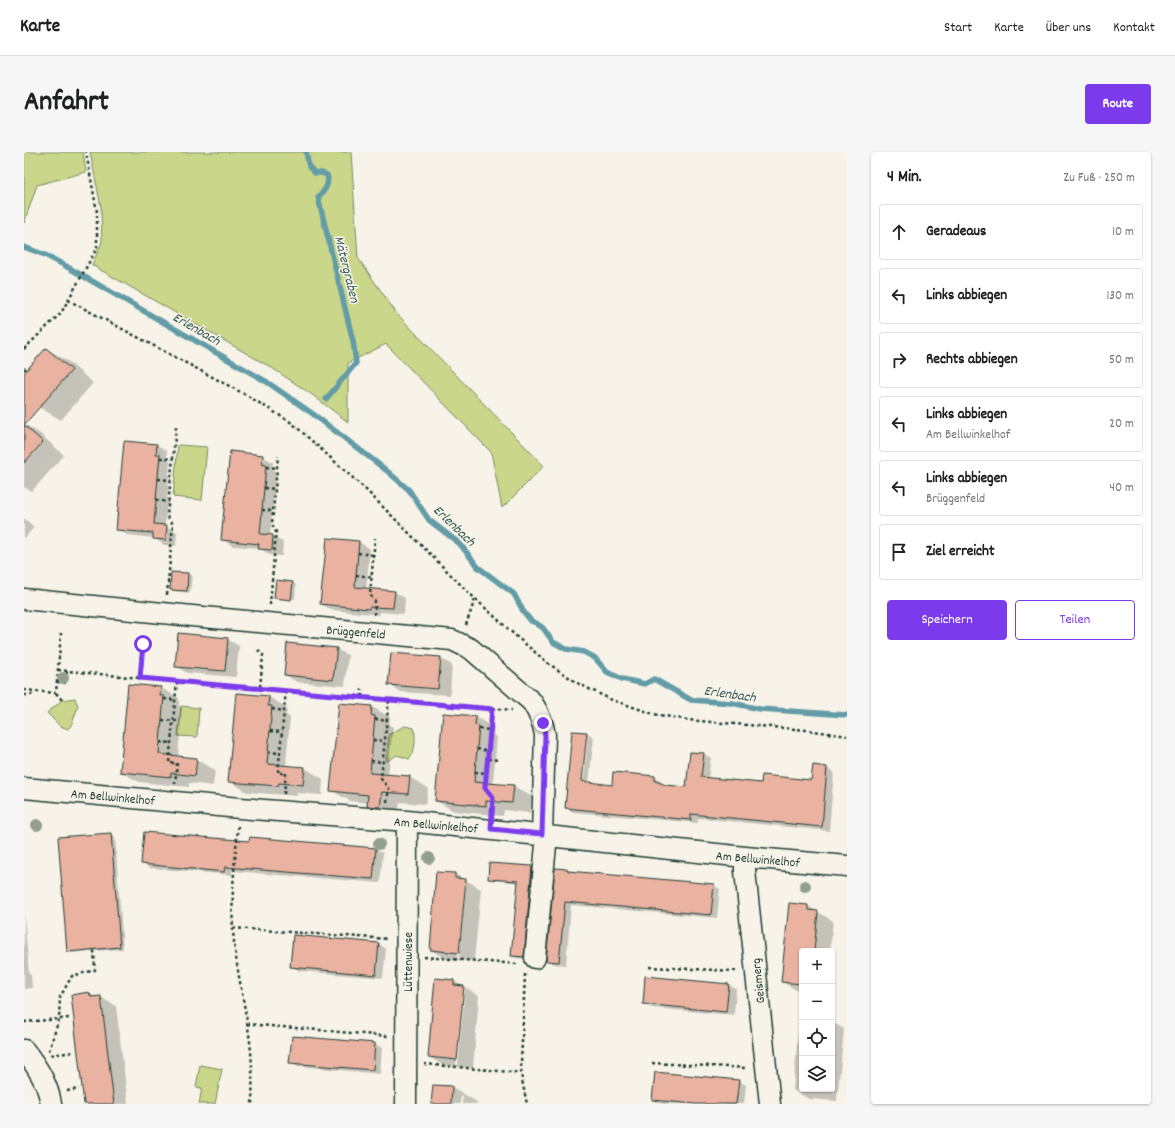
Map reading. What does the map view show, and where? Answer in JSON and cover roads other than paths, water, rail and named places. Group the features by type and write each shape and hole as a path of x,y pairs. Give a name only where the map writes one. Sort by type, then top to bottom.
{"street":[{"name":"Brüggenfeld","path":"24,599 452,640 471,649 532,702 539,712 543,723 545,735 544,835 530,961"},
{"name":"Am Bellwinkelhof","path":"24,788 283,812 408,821 745,857 847,866"},
{"name":"Lüttenwiese","path":"406,1104 408,821"},
{"name":"Geismerg","path":"745,857 746,879 770,1104"},
{"path":"24,1050 37,1066 43,1079 50,1104"}],"waterway":[{"name":"Mätergraben","path":"306,152 309,167 315,173 322,173 327,175 328,178 326,187 318,197 353,341 356,363 326,399"},
{"name":"Erlenbach","path":"24,247 45,255 64,265 267,382 313,414 386,470 409,490 429,520 460,544 478,567 514,594 523,611 531,621 543,628 553,642 566,649 584,652 595,658 607,672 622,679 645,684 654,679 691,700 732,703 760,709 847,715"}]}
